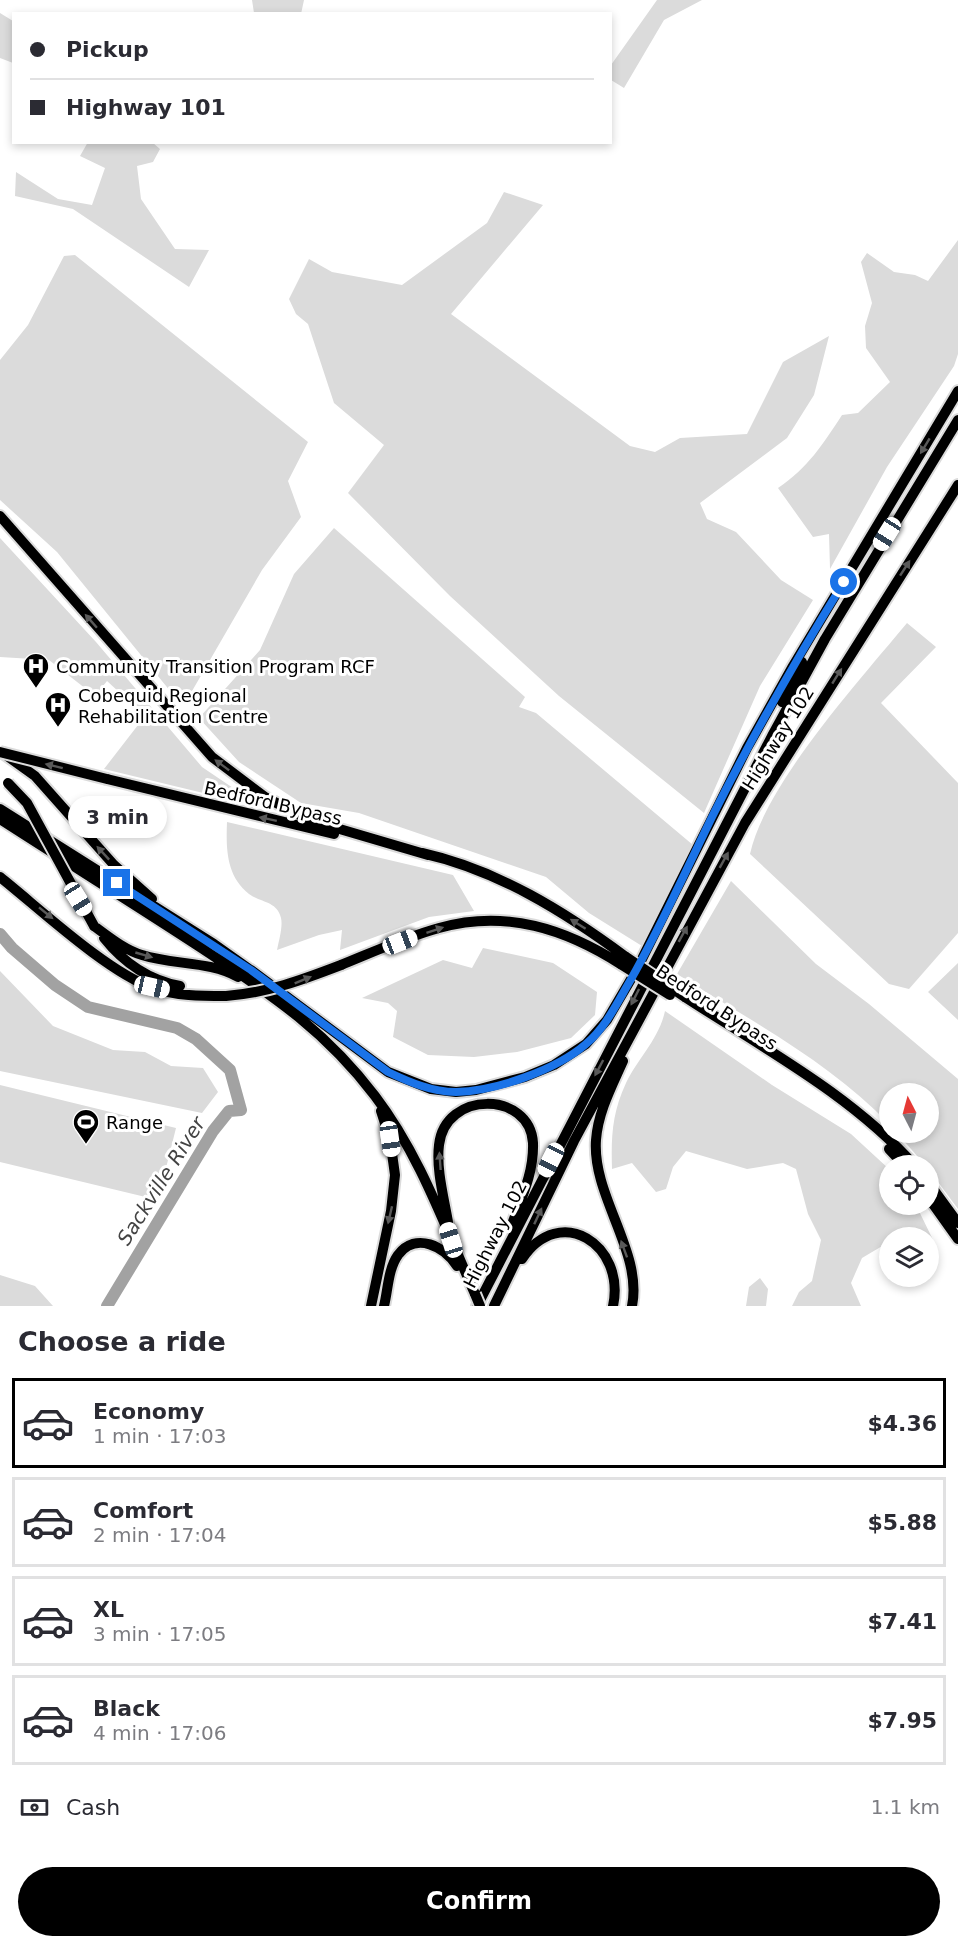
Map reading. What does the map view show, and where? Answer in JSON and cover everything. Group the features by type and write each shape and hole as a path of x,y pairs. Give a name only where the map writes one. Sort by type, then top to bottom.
{"highway":[{"path":"0,809 251,970 388,1072 431,1089 456,1092 525,1077 568,1056 597,1033 621,996 682,882 747,748 957,392"},
{"name":"Highway 102","path":"478,1306 691,890 825,639 958,420"},
{"name":"Highway 102","path":"494,1306 574,1141 651,994 745,823 958,485"},
{"path":"935,521 958,493"},
{"path":"0,516 212,757 265,797 309,820 428,855"},
{"path":"691,890 694,876 799,669 822,618"},
{"path":"0,752 35,776 114,865 177,921"},
{"name":"Bedford Bypass","path":"0,752 239,813 428,855 492,876 531,895 624,961 830,1100 882,1141 894,1155"},
{"path":"4,780 27,803 94,926 112,948 147,976 170,984 226,996"},
{"path":"0,819 281,1000 331,1046 376,1097 423,1176 475,1294 478,1306"},
{"name":"Bedford Bypass","path":"0,877 77,939 133,978 152,987 188,995 226,996 257,993 289,986 440,927 473,923 516,922 556,930 624,961"},
{"path":"94,926 117,943 141,955 231,973 281,1000"},
{"path":"251,970 352,1058 379,1092 404,1129 429,1177 451,1240"},
{"path":"632,1306 633,1273 613,1221 596,1142 601,1113 651,994"},
{"name":"Bedford Bypass","path":"683,1000 832,1093 865,1118 904,1155"},
{"path":"371,1306 391,1211 395,1175 390,1139 376,1097"},
{"path":"451,1240 439,1144 446,1123 460,1110 482,1103 502,1105 524,1119 533,1141 531,1172 491,1280"},
{"path":"939,1197 958,1223"},
{"path":"939,1212 958,1239"},
{"path":"494,1306 527,1252 540,1241 561,1233 582,1234 599,1246 612,1269 615,1296 613,1306"},
{"path":"384,1306 393,1265 399,1253 411,1246 425,1243 438,1246 448,1253 475,1294"}],"shaded area":[{"path":"252,0 304,0 301,12 254,12"},
{"path":"657,0 702,0 664,20 624,88 612,81 612,64"},
{"path":"0,13 12,20 12,63 0,58"},
{"path":"87,144 154,144 160,149 153,162 137,166 141,199 175,249 209,250 189,287 73,209 15,196 16,172 58,199 92,205 105,168 80,156"},
{"path":"504,192 543,205 451,314 630,446 655,452 680,438 747,434 783,362 829,336 814,395 787,438 700,503 707,519 736,532 781,580 813,600 760,686 704,813 559,696 450,596 348,493 384,445 334,403 308,324 296,314 289,299 309,259 332,272 402,285 487,223"},
{"path":"958,240 958,354 954,366 887,467 830,569 829,534 813,537 778,488 806,464 842,415 858,413 890,382 866,348 865,326 872,303 861,262 867,253 894,272 915,275 928,281"},
{"path":"75,255 308,442 288,481 301,517 262,570 188,698 175,697 57,552 0,500 0,360 28,325 64,256"},
{"path":"334,528 525,697 519,707 536,713 693,845 642,946 589,913 546,877 359,813 301,803 239,762 199,718 260,650 294,574"},
{"path":"0,538 96,642 202,767 239,792 228,799 104,769 145,716 107,681 95,696 49,660 0,657"},
{"path":"907,623 936,647 881,703 958,783 958,933 909,989 889,984 750,854 759,826 774,796 794,765 816,734"},
{"path":"227,822 453,875 474,911 429,917 340,950 342,930 319,935 277,950 282,925 279,912 272,905 249,894 236,879 227,851"},
{"path":"731,881 816,964 869,1004 958,1079 958,1209 939,1183 939,1155 916,1155 906,1143 939,1143 939,1083 879,1083 879,1114 815,1061 677,974"},
{"path":"483,948 553,963 597,992 595,1015 571,1038 517,1052 474,1057 428,1055 393,1037 397,1011 388,1003 362,998 443,960 472,968"},
{"path":"958,963 958,1020 928,992"},
{"path":"0,971 53,1026 113,1050 145,1052 171,1066 203,1068 218,1092 202,1113 0,1071"},
{"path":"665,1011 772,1085 851,1134 879,1160 879,1215 921,1215 927,1227 879,1227 879,1248 862,1258 851,1283 861,1306 792,1306 799,1292 812,1281 821,1240 808,1214 796,1169 783,1163 747,1169 686,1151 673,1167 666,1189 656,1192 632,1163 612,1169 612,1136 618,1105 626,1083 662,1021"},
{"name":"Range","path":"0,1085 176,1128 158,1200 0,1162"},
{"path":"0,1275 35,1286 53,1306 0,1306"},
{"path":"760,1278 768,1289 766,1306 746,1306 749,1287"}],"waterway":[{"name":"Sackville River","path":"0,934 12,948 55,985 88,1007 177,1028 196,1039 230,1070 241,1110 229,1111 213,1131 107,1306"}],"place":[{"name":"Community Transition Program RCF","path":"36,689"},
{"name":"Cobequid Regional Rehabilitation Centre","path":"58,728"},
{"name":"Range","path":"86,1145"}],"route":[{"path":"117,883 214,944 388,1072 407,1082 431,1089 456,1092 525,1077 554,1065 586,1044 607,1020 637,969 682,882 747,748 844,582"}]}
